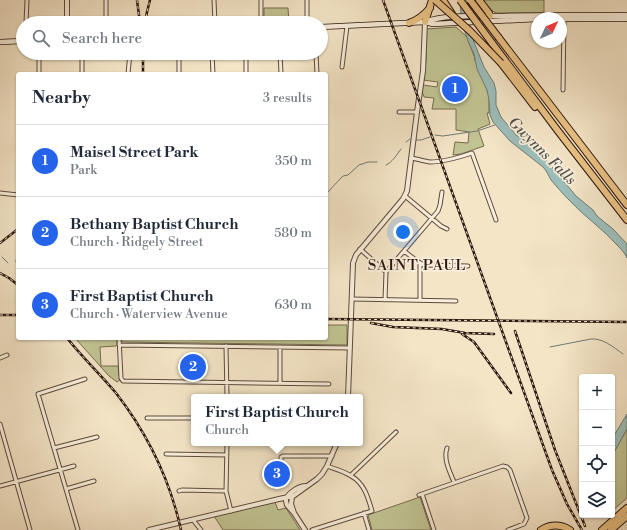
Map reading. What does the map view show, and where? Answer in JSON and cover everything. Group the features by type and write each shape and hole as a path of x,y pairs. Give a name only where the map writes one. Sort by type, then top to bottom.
{"highway":[{"path":"425,22 434,0 482,43 501,63 537,109 558,131"},
{"path":"443,0 458,20"},
{"path":"460,0 627,220"},
{"path":"470,0 627,205"},
{"path":"479,0 489,13 490,18"},
{"path":"409,23 422,17 430,8"},
{"path":"602,530 626,510"},
{"path":"611,530 626,510"},
{"path":"541,530 556,525 570,530"},
{"path":"549,530 562,530"}],"main road":[{"path":"567,17 627,15"},
{"path":"458,20 475,16 490,18 531,19"},
{"path":"328,26 425,22 432,19 477,21 490,18 531,17"},
{"path":"567,17 627,19"},
{"path":"0,42 16,41"}],"street":[{"path":"26,16 27,0"},
{"path":"67,0 67,16"},
{"path":"106,0 106,16"},
{"path":"214,0 214,16"},
{"path":"260,0 261,16"},
{"path":"307,0 308,16"},
{"path":"348,394 353,263 360,249 406,196 423,71 425,22"},
{"path":"342,67 347,26"},
{"path":"563,48 563,90"},
{"path":"39,60 39,72"},
{"path":"82,60 82,72"},
{"path":"128,72 129,60"},
{"path":"179,60 179,72"},
{"path":"212,60 213,72"},
{"path":"246,60 246,72"},
{"path":"280,60 281,72"},
{"path":"316,60 317,72"},
{"path":"399,112 417,112"},
{"path":"411,158 434,161 472,153 496,220"},
{"path":"385,300 386,272 439,208 442,192"},
{"path":"0,193 16,195"},
{"path":"406,196 441,226 447,229"},
{"path":"360,249 386,272"},
{"path":"404,251 420,264 468,266"},
{"path":"420,264 420,300"},
{"path":"352,299 456,301"},
{"path":"119,340 121,378 122,380 126,381 329,384"},
{"path":"119,345 350,348"},
{"path":"226,346 227,394"},
{"path":"280,347 280,383"},
{"path":"0,358 7,355"},
{"path":"78,530 38,394 85,379"},
{"path":"147,418 191,418"},
{"path":"0,424 30,530"},
{"path":"351,475 396,432"},
{"path":"54,448 98,437"},
{"path":"227,446 226,491 230,511"},
{"path":"149,530 292,497 320,477 327,466 336,446"},
{"path":"447,448 446,460 454,482"},
{"path":"166,454 227,455"},
{"path":"281,474 282,456 332,456"},
{"path":"0,486 74,466"},
{"path":"312,530 372,510 364,489 357,480 351,475 327,466"},
{"path":"434,530 420,494 503,466 510,470 527,518 523,525 508,530"},
{"path":"66,489 94,481"},
{"path":"286,498 302,486 307,486"},
{"path":"179,491 226,491"},
{"path":"292,497 291,504 294,513"},
{"path":"286,498 287,504 305,530"},
{"path":"364,513 369,530"},
{"path":"193,520 200,530"}],"green space":[{"path":"482,0 544,0 544,12 496,13 491,10"},
{"path":"264,8 288,8 289,16 264,16"},
{"path":"456,27 467,37 477,65 479,65 489,96 489,113 487,113 490,124 478,129 484,146 461,154 453,155 455,142 468,143 469,132 456,130 456,109 432,109 434,98 424,97 422,91 423,85 437,87 438,82 423,80 426,61 426,29"},
{"path":"328,325 347,325 347,345 122,342 122,340 328,340"},
{"path":"77,340 117,340 116,346 100,347 101,366 118,366 120,380 117,382 109,376"},
{"path":"627,429 627,498 615,508 615,482 615,451"},
{"path":"420,497 431,530 372,530 368,515"},
{"path":"275,502 278,510 286,508 300,530 223,530 214,516"}],"water":[{"name":"Gwynns Falls","path":"460,0 472,0 470,26 474,42 484,67 494,83 496,91 496,105 501,117 516,135 529,143 547,161 576,196 593,210 597,216 613,229 627,244 627,258 612,239 562,193 551,180 543,167 510,141 493,122 490,115 487,90 477,69 474,54 464,29"},
{"path":"627,414 627,429 615,451 615,434"}],"waterway":[{"path":"435,135 443,136 477,131 495,125"},
{"path":"416,140 430,137"},
{"path":"406,142 410,139"},
{"path":"386,165 401,149"},
{"path":"328,192 343,176 348,175 359,165 368,162 377,162"},
{"path":"2,257 8,263"},
{"path":"550,347 595,339 608,344 623,354"}],"railway":[{"path":"137,0 139,16"},
{"path":"146,16 150,0"},
{"path":"383,0 552,470 567,504 582,530"},
{"path":"143,60 143,72"},
{"path":"0,243 16,231"},
{"path":"0,273 16,283"},
{"path":"0,315 16,315"},
{"path":"328,319 627,322"},
{"path":"371,323 393,327 442,329 465,333 494,334"},
{"path":"515,331 555,450 585,526"},
{"path":"462,334 474,342 511,393"},
{"path":"69,340 116,393 138,424 164,475 171,493 181,530"}],"place":[{"name":"Maisel Street Park","path":"455,89"},
{"name":"Bethany Baptist Church","path":"193,367"},
{"name":"First Baptist Church","path":"277,474"}],"district":[{"name":"SAINT PAUL","path":"417,265"}]}
